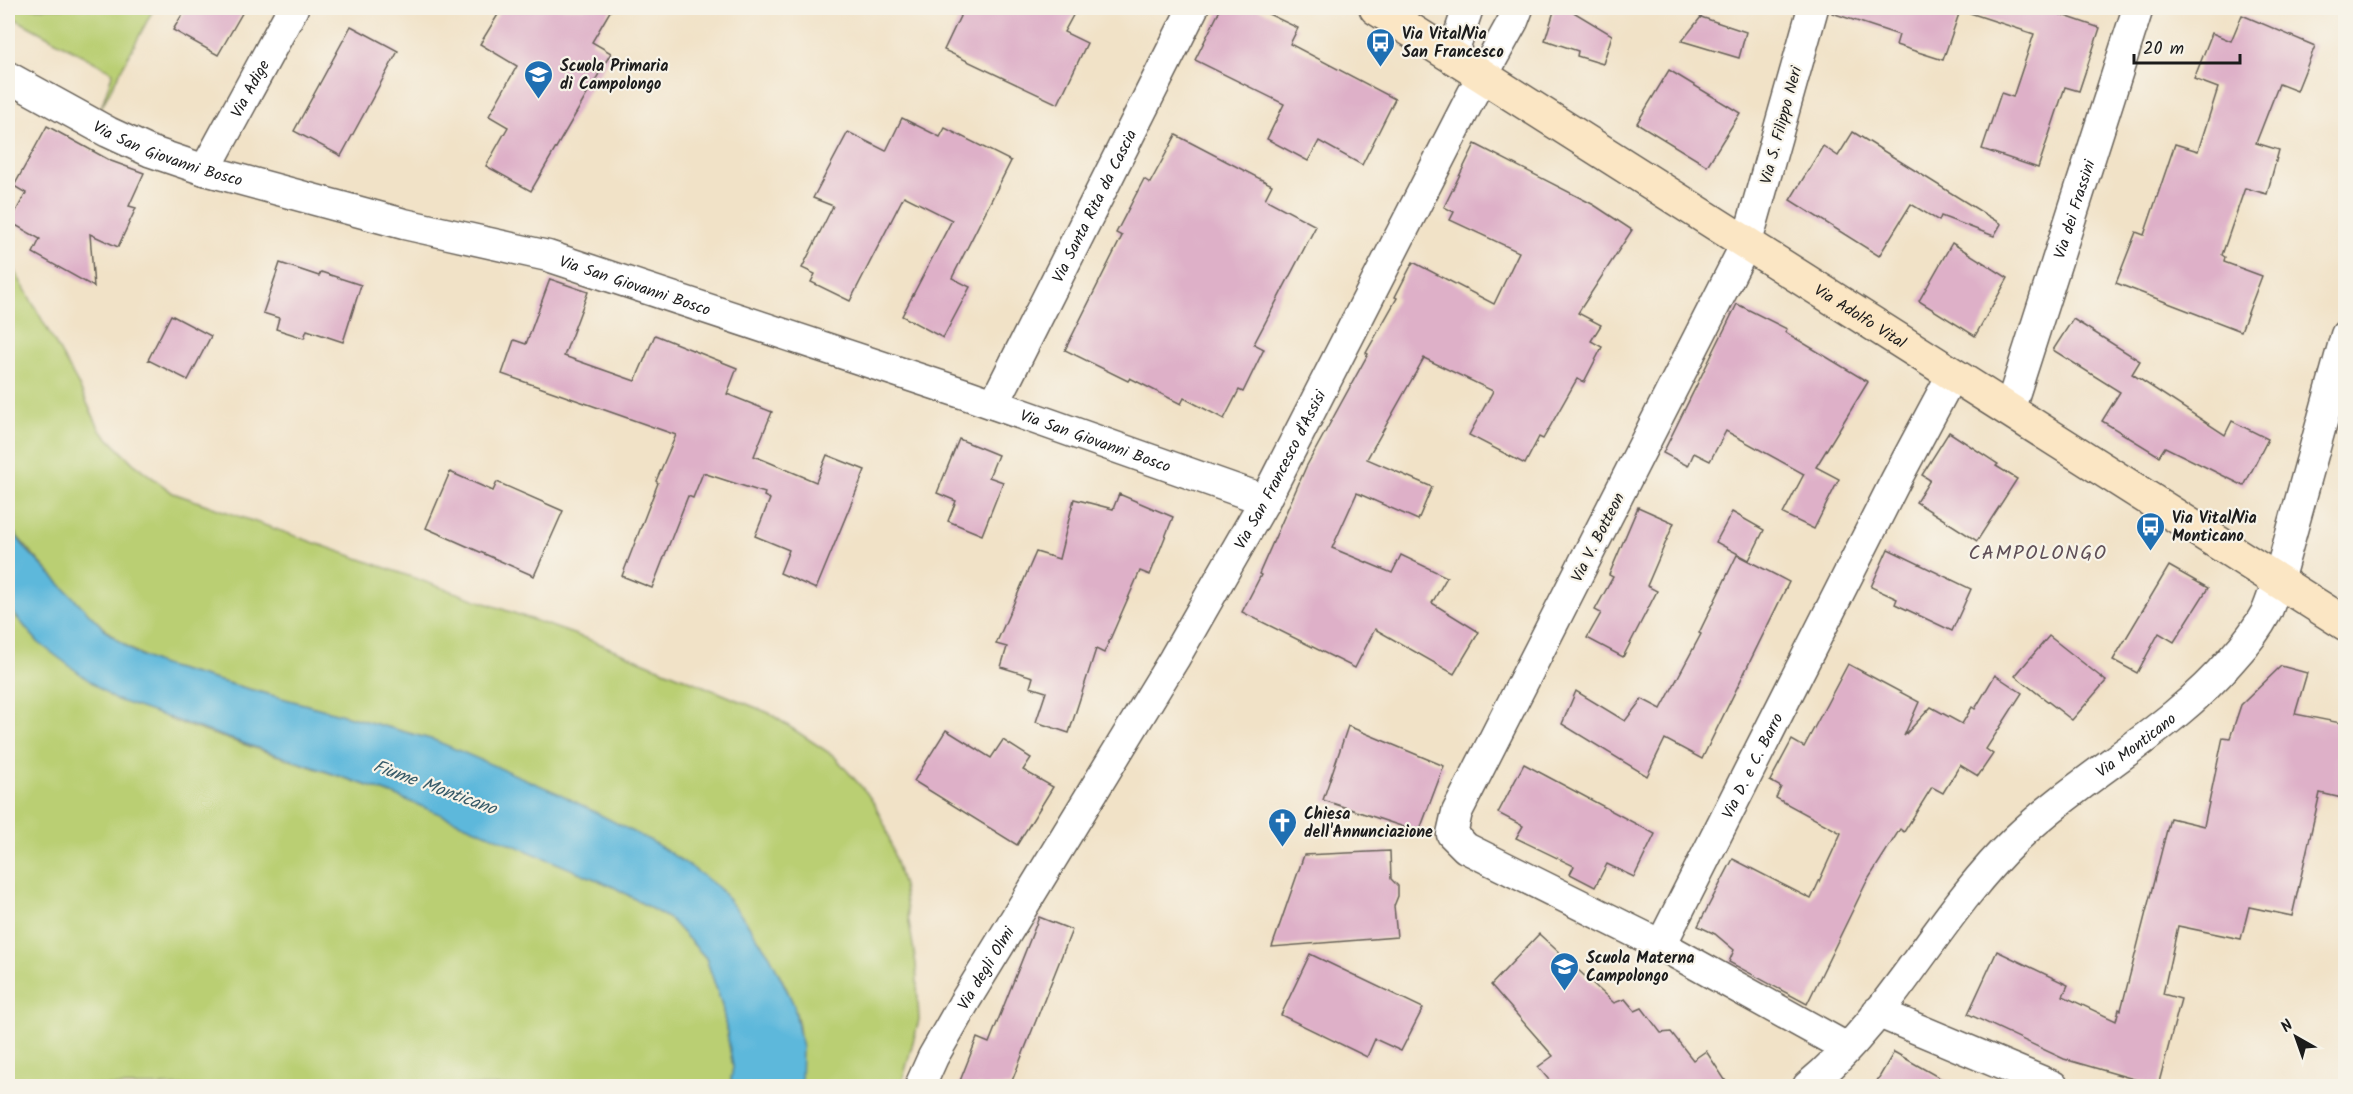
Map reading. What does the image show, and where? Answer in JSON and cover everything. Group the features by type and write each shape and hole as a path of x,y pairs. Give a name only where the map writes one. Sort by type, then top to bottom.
{"street":[{"name":"Via Adige","path":"205,170 293,8"},
{"name":"Via Santa Rita da Cascia","path":"994,404 1192,8"},
{"name":"Via Adolfo Vital","path":"1376,8 2346,624"},
{"path":"1452,55 1468,8"},
{"name":"Via San Francesco d'Assisi","path":"1055,853 1174,658 1265,500 1518,8"},
{"name":"Via S. Filippo Neri","path":"1747,242 1813,8"},
{"name":"Via dei Frassini","path":"2009,411 2138,8"},
{"name":"Via San Giovanni Bosco","path":"8,77 108,132 149,150 205,170 405,224 548,256 994,404 1265,500"},
{"name":"Via V. Botteon","path":"1661,945 1466,848 1452,834 1457,812 1747,242"},
{"name":"Via Monticano","path":"1808,1086 1847,1048 1878,1012 1969,891 2015,840 2049,810 2194,700 2241,650 2267,612 2278,581 2346,335"},
{"name":"Via D. e C. Barro","path":"1661,945 1896,480 1952,375"},
{"name":"Via degli Olmi","path":"920,1086 933,1057 959,1011 1055,853"},
{"path":"1661,945 1847,1048"},
{"path":"1878,1012 2053,1086"}],"green space":[{"path":"8,8 154,8 101,108 113,72 8,15"},
{"path":"8,259 78,384 100,430 133,463 173,493 593,641 769,713 834,756 875,805 886,828 903,886 916,964 919,1020 901,1086 801,1086 800,1035 793,1004 778,971 745,920 434,740 159,664 119,641 98,622 8,525"},
{"path":"8,607 39,643 173,721 392,794 614,887 671,920 706,958 722,1005 733,1067 730,1086 8,1086"}],"water":[{"name":"Fiume Monticano","path":"8,525 26,549 107,632 136,653 159,664 434,740 560,794 653,842 690,866 719,888 770,956 794,1005 802,1048 801,1086 730,1086 733,1067 722,1005 706,958 671,920 614,887 392,794 114,699 39,643 8,607"}],"building":[{"path":"186,8 245,8 218,55 173,30"},
{"path":"502,8 612,8 592,42 611,53 531,191 486,166 508,127 489,116 517,66 480,44"},
{"path":"964,8 1077,8 1064,32 1087,43 1058,104 944,50"},
{"path":"1221,8 1256,8 1298,28 1290,44 1395,99 1362,165 1319,141 1308,161 1267,139 1284,104 1195,60"},
{"path":"1555,8 1567,8 1612,35 1603,64 1577,56 1578,51 1545,40"},
{"path":"1833,8 1961,8 1943,60 1896,45 1899,35 1832,13"},
{"path":"1971,8 2060,8 2059,14 2100,28 2079,91 2065,87 2038,168 1982,149 2001,93 2013,97 2034,34 1970,13"},
{"path":"2242,15 2315,46 2297,91 2279,84 2256,143 2279,150 2267,194 2245,188 2222,255 2225,257 2224,262 2262,276 2241,331 2116,283 2136,232 2144,235 2175,144 2198,151 2218,88 2194,79 2212,33 2231,41"},
{"path":"1701,17 1746,32 1739,58 1682,41"},
{"path":"351,26 398,51 341,156 294,131"},
{"path":"1669,70 1740,113 1707,166 1637,123"},
{"path":"902,118 940,137 945,128 1011,161 952,278 970,287 943,338 902,316 952,220 904,196 850,301 811,282 815,274 802,268 833,206 813,198 848,132 886,151"},
{"path":"47,126 111,161 144,173 129,206 136,208 118,247 90,234 94,287 33,253 40,239 10,222 26,193 14,186"},
{"path":"1853,132 2001,224 1994,236 1941,216 1939,221 1911,204 1879,256 1790,200 1823,146 1838,156"},
{"path":"1176,135 1272,185 1265,199 1316,226 1254,344 1264,349 1243,392 1239,390 1224,419 1184,398 1181,404 1130,378 1128,381 1065,350 1122,236 1116,233 1144,179 1150,183"},
{"path":"1475,144 1594,205 1632,230 1578,313 1601,325 1591,341 1602,347 1584,382 1577,379 1543,439 1539,437 1525,464 1469,435 1493,391 1424,358 1367,459 1432,487 1418,520 1357,493 1332,548 1392,573 1401,555 1447,577 1432,603 1479,632 1454,674 1375,629 1355,668 1242,612 1261,575 1259,574 1306,467 1368,354 1366,353 1397,298 1395,297 1413,262 1494,304 1519,252 1450,220 1454,212 1444,207"},
{"path":"1952,243 2008,278 1975,336 1919,301"},
{"path":"280,263 319,276 321,272 361,285 343,342 307,330 304,338 276,329 279,318 263,313"},
{"path":"550,279 588,292 564,356 635,381 655,335 737,368 727,394 772,412 754,456 816,482 827,455 865,470 816,589 780,573 789,550 755,536 770,499 764,496 765,493 703,473 693,498 688,496 652,588 622,576 658,483 656,481 676,435 502,374 514,340 526,344"},
{"path":"1737,304 1787,329 1785,332 1868,382 1816,467 1839,479 1814,529 1783,514 1804,474 1726,431 1710,461 1694,453 1688,466 1663,453"},
{"path":"171,315 211,336 188,380 148,360"},
{"path":"2073,319 2140,361 2132,374 2225,435 2232,421 2268,439 2244,486 2165,447 2159,456 2102,421 2120,392 2053,350"},
{"path":"1949,432 2017,479 1977,541 1916,502 1930,480 1922,475"},
{"path":"959,439 998,455 989,477 1003,482 982,535 948,521 956,501 937,493"},
{"path":"450,472 493,491 497,482 563,511 534,576 426,528"},
{"path":"1119,494 1173,517 1150,575 1140,571 1104,653 1096,649 1069,733 1036,722 1046,692 1030,687 1033,677 1001,667 1007,647 996,644 1036,552 1059,559 1074,499 1113,509"},
{"path":"1638,507 1674,523 1647,586 1657,591 1623,657 1587,638 1601,613 1595,610 1613,577 1609,575"},
{"path":"1732,512 1764,530 1749,560 1716,542"},
{"path":"1888,549 1971,589 1952,631 1895,604 1897,599 1871,587"},
{"path":"1737,555 1789,582 1702,759 1665,739 1647,776 1562,724 1576,691 1625,721 1642,699 1661,709 1701,634 1699,633"},
{"path":"2169,566 2208,588 2174,642 2159,633 2137,673 2113,660"},
{"path":"2049,636 2106,681 2072,720 2015,676"},
{"path":"1848,664 1919,702 1904,736 1931,707 1962,724 1972,707 1975,709 1995,675 2022,693 1986,749 1993,754 1978,776 1960,765 1943,793 1932,787 1904,832 1900,829 1867,881 1807,1004 1729,962 1734,950 1715,934 1698,926 1733,859 1811,899 1841,833 1776,798 1781,787 1770,781 1792,740 1804,747"},
{"path":"2281,666 2307,673 2295,714 2346,724 2346,799 2320,793 2292,916 2249,907 2241,939 2178,926 2163,994 2181,999 2158,1086 2064,1059 1968,1014 1997,951 2068,985 2063,996 2116,1021 2119,1009 2121,1010 2170,818 2204,826 2223,737 2230,738 2241,705"},
{"path":"1348,726 1444,766 1419,832 1323,800"},
{"path":"946,730 991,758 1003,740 1031,758 1023,770 1053,787 1017,845 914,781"},
{"path":"1524,764 1655,834 1634,877 1607,864 1595,887 1570,874 1574,866 1516,838 1523,826 1498,813"},
{"path":"1390,851 1391,879 1398,886 1398,896 1394,906 1397,937 1272,947 1304,855"},
{"path":"1039,917 1072,930 1010,1086 958,1086 977,1038 989,1043"},
{"path":"1539,934 1614,1003 1625,999 1635,1011 1642,1008 1661,1033 1671,1032 1693,1060 1706,1051 1729,1086 1554,1086 1538,1067 1553,1056 1491,985"},
{"path":"1310,954 1423,1008 1401,1051 1375,1039 1367,1057 1281,1015"},
{"path":"1894,1052 1954,1086 1874,1086"}],"place":[{"name":"Via Vital/Via San Francesco","path":"1381,68"},
{"name":"Scuola Primaria di Campolongo","path":"539,100"},
{"name":"Via Vital/Via Monticano","path":"2151,552"},
{"name":"Chiesa dell'Annunciazione","path":"1283,848"},
{"name":"Scuola Materna Campolongo","path":"1565,992"}],"district":[{"name":"CAMPOLONGO","path":"2038,552"}]}
